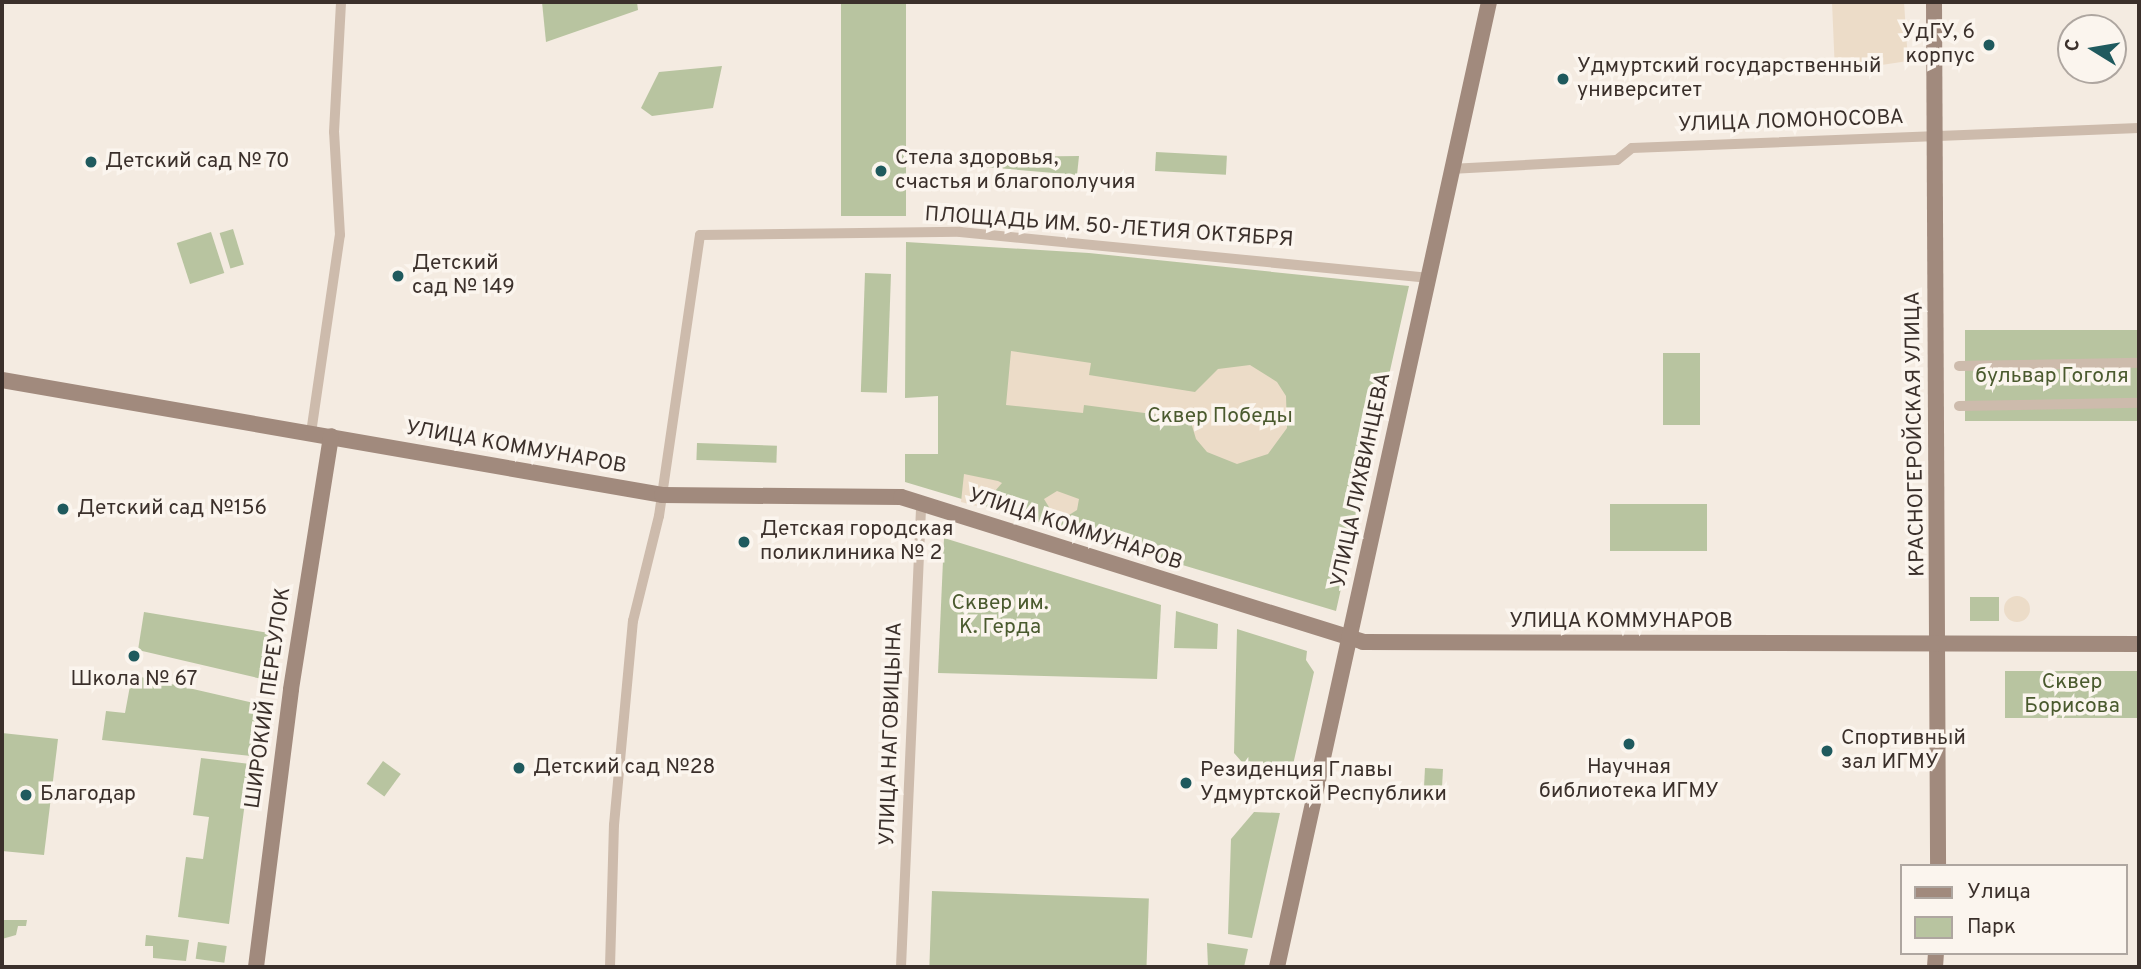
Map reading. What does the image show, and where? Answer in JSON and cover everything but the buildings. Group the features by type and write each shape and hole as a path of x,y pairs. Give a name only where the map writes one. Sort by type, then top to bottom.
{"street":[{"path":"311,433 340,235 334,132 341,2"},
{"name":"УЛИЦА ЛИХВИНЦЕВА","path":"1277,967 1430,278 1450,169 1489,2"},
{"name":"КРАСНОГЕРОЙСКАЯ УЛИЦА","path":"1934,2 1938,864"},
{"name":"УЛИЦА ЛОМОНОСОВА","path":"1450,169 1617,160 1632,148 2139,128"},
{"name":"ПЛОЩАДЬ ИМ. 50-ЛЕТИЯ ОКТЯБРЯ","path":"662,495 701,235 960,232 1430,278"},
{"path":"1959,366 2139,363"},
{"name":"УЛИЦА КОММУНАРОВ","path":"2,380 662,495 901,497 1349,640 2139,644"},
{"path":"1959,406 2139,404"},
{"name":"ШИРОКИЙ ПЕРЕУЛОК","path":"256,967 291,689 331,436"},
{"path":"610,967 625,698 633,621 662,495"},
{"name":"УЛИЦА НАГОВИЦЫНА","path":"901,967 921,503"}],"green space":[{"path":"542,2 637,2 638,10 546,42"},
{"path":"841,2 906,2 906,216 841,216"},
{"path":"722,66 713,108 652,116 641,108 659,72"},
{"path":"1156,152 1227,156 1226,175 1155,171"},
{"path":"1079,156 1077,175 985,167 986,157"},
{"path":"233,229 244,264 230,268 220,233"},
{"path":"211,232 224,273 190,284 177,243"},
{"name":"Сквер Победы","path":"906,242 1089,253 1409,286 1336,611 905,482 905,454 938,454 938,396 905,398"},
{"path":"865,273 891,274 887,393 861,392"},
{"name":"бульвар Гоголя","path":"1965,330 2139,330 2139,421 1965,421"},
{"path":"1663,353 1700,353 1700,425 1663,425"},
{"path":"697,443 777,446 776,463 696,460"},
{"path":"1610,504 1707,504 1707,551 1610,551"},
{"name":"Сквер им. К. Герда","path":"944,538 1161,605 1157,679 938,673"},
{"path":"1970,597 1999,597 1999,621 1970,621"},
{"path":"1176,611 1218,624 1217,649 1174,648"},
{"path":"144,612 269,633 262,679 138,650"},
{"path":"1237,629 1307,651 1306,660 1314,672 1290,778 1256,778 1234,753"},
{"name":"Сквер Борисова","path":"2005,671 2139,671 2139,718 2005,718"},
{"path":"132,675 258,704 251,756 102,740 106,711 125,713"},
{"name":"Благодар","path":"2,733 58,739 44,855 2,851"},
{"path":"201,758 250,764 229,924 178,917 186,857 203,859 209,817 193,815"},
{"path":"383,761 401,774 384,797 367,784"},
{"path":"1425,768 1443,769 1442,797 1424,796"},
{"path":"1254,812 1280,813 1252,938 1228,934 1231,839"},
{"path":"932,891 1149,899 1146,967 929,967"},
{"path":"2,920 27,920 26,926 18,926 16,935 2,939"},
{"path":"146,935 189,940 186,961 153,958 153,946 145,946"},
{"path":"198,942 227,946 224,963 196,959"},
{"path":"1207,943 1248,949 1244,967 1208,967"}],"shaded area":[{"path":"1832,2 1904,2 1908,61 1835,72"},
{"path":"1011,351 1091,363 1089,375 1195,392 1218,369 1250,365 1277,382 1286,396 1287,428 1268,454 1237,464 1207,452 1196,439 1190,419 1084,405 1083,413 1006,405"},
{"path":"964,474 1002,483 981,507 961,502"},
{"path":"1057,491 1079,499 1077,510 1069,515 1052,512 1044,499"},
{"path":"2017,596 2026,600 2030,609 2026,618 2017,622 2008,618 2004,609 2008,600"}],"place":[{"name":"УдГУ, 6 корпус","path":"1989,45"},
{"name":"Удмуртский государственный университет","path":"1563,79"},
{"name":"Детский сад № 70","path":"91,162"},
{"name":"Стела здоровья, счастья и благополучия","path":"881,171"},
{"name":"Детский сад № 149","path":"398,276"},
{"name":"Детский сад №156","path":"63,509"},
{"name":"Детская городская поликлиника № 2","path":"744,542"},
{"name":"Школа № 67","path":"134,656"},
{"name":"Научная библиотека ИГМУ","path":"1629,744"},
{"name":"Спортивный зал ИГМУ","path":"1827,751"},
{"name":"Детский сад №28","path":"519,768"},
{"name":"Резиденция Главы Удмуртской Республики","path":"1186,783"},
{"name":"Благодар","path":"26,795"}]}
